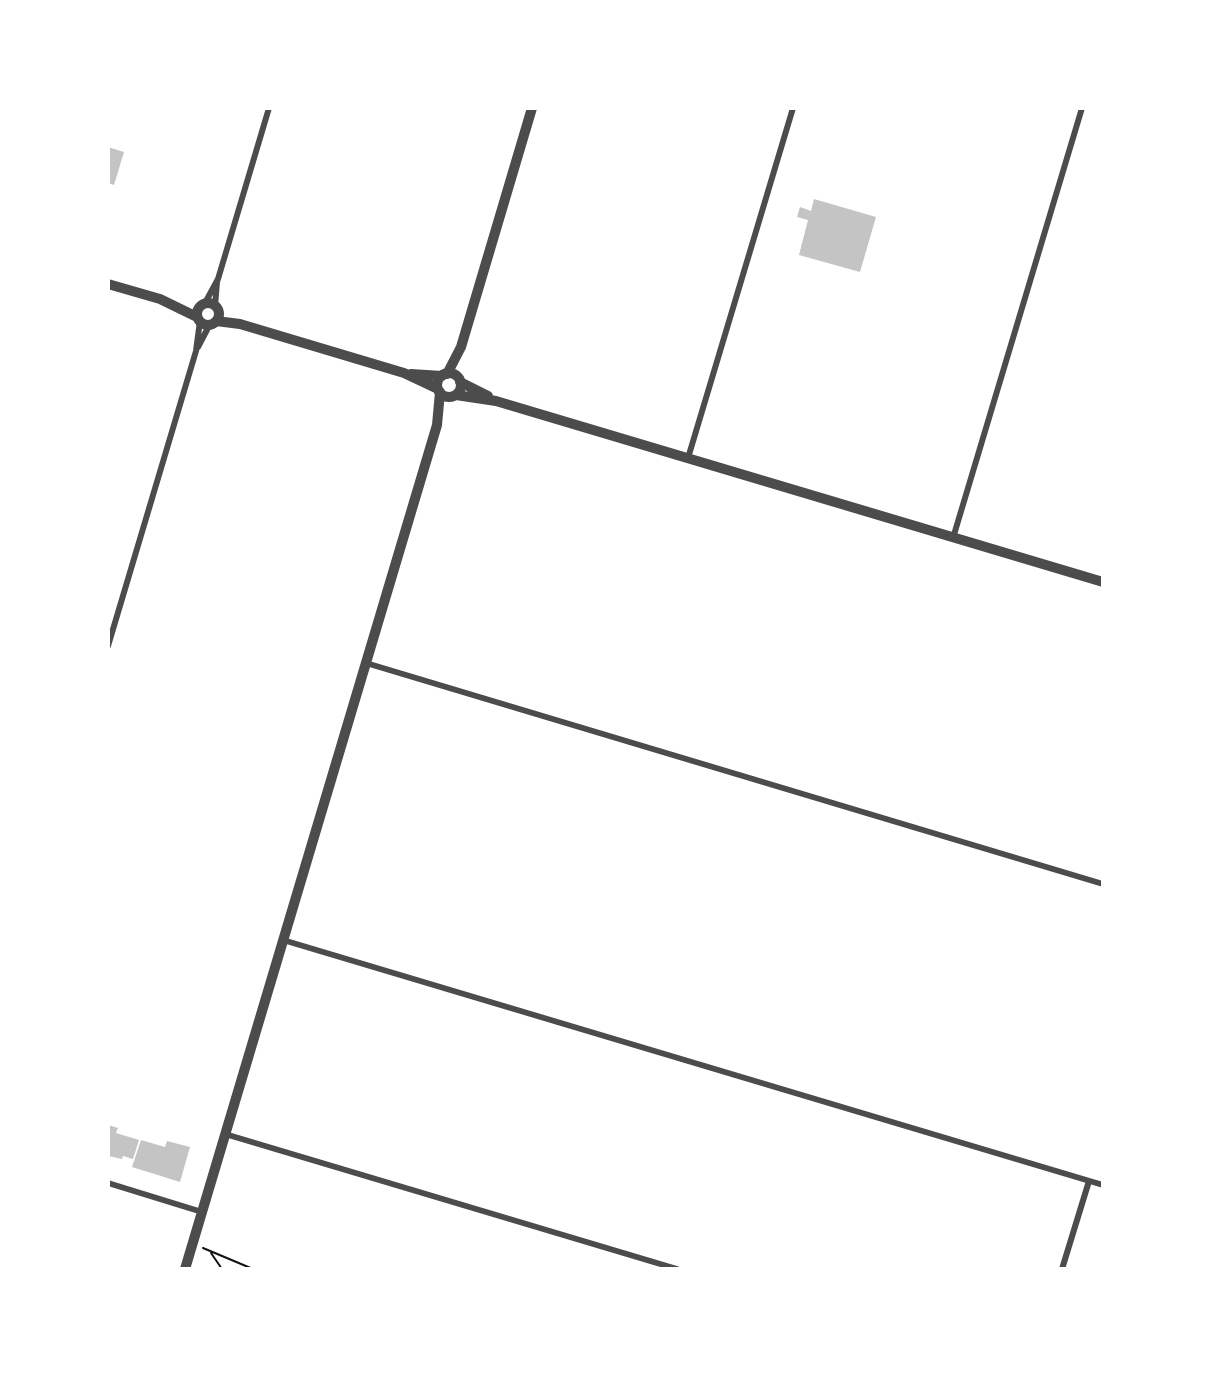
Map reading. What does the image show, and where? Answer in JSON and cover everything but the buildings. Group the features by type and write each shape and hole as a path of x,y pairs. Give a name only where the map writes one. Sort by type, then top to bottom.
{"street":[{"path":"108,646 269,108"},
{"path":"185,1269 437,425 438,382 445,375 461,346 532,108"},
{"path":"688,458 793,108"},
{"path":"953,538 1082,108"},
{"path":"108,284 404,373 446,396 496,401 1103,582"},
{"path":"196,351 208,314"},
{"path":"437,425 461,389 461,346"},
{"path":"404,373 453,374 496,401"},
{"path":"366,663 1103,884"},
{"path":"283,940 1103,1185"},
{"path":"225,1134 677,1269"},
{"path":"1062,1269 1089,1181"},
{"path":"108,1183 202,1212"}],"path":[{"path":"205,1249 253,1269"},
{"path":"210,1251 222,1269"}]}
